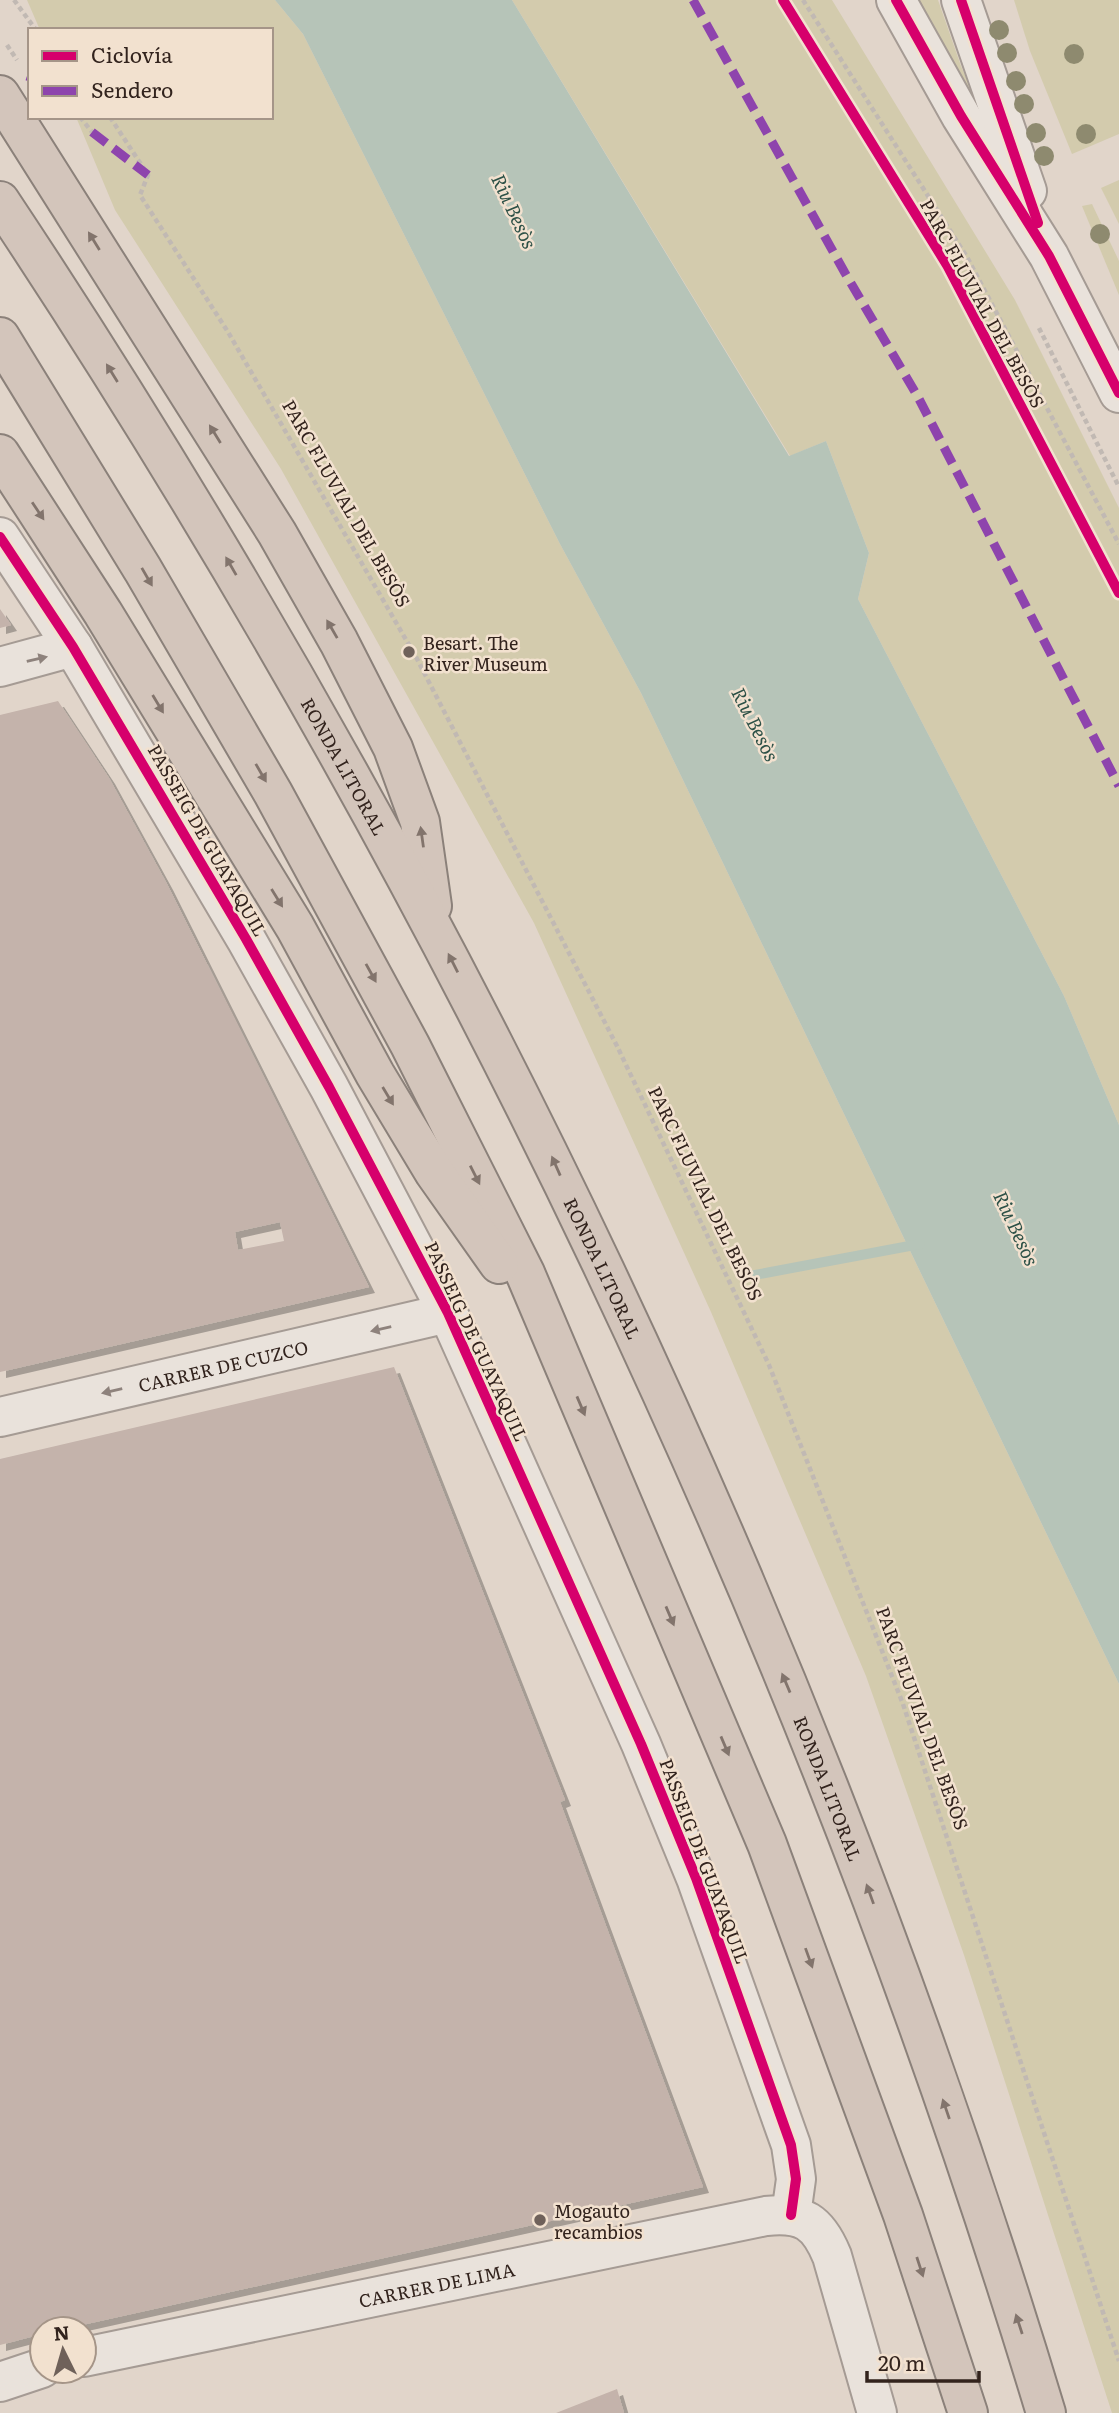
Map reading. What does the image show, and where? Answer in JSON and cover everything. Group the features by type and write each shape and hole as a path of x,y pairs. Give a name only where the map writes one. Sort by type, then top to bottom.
{"highway":[{"path":"0,94 277,533 340,642 393,748 420,822 435,928"},
{"name":"RONDA LITORAL","path":"0,201 79,319 209,527 435,928 546,1143 700,1483 800,1716 866,1883 978,2198 1046,2413"},
{"path":"0,337 143,570 273,793 416,1057 524,1273 767,1844 903,2216 968,2413"},
{"path":"0,454 89,591 295,927 375,1074 434,1172 554,1343"}],"street":[{"path":"896,0 961,116 1049,256 1119,393"},
{"path":"961,0 1049,256"},
{"name":"PASSEIG DE GUAYAQUIL","path":"0,537 72,647 161,794 329,1087 447,1313 581,1608 696,1878 791,2145 796,2179 792,2215"},
{"path":"0,667 53,655 72,647"},
{"name":"CARRER DE CUZCO","path":"0,1417 447,1313"},
{"path":"792,2215 814,2225 823,2235 832,2256 877,2413"},
{"name":"CARRER DE LIMA","path":"98,2354 766,2216 792,2215"},
{"path":"0,2382 28,2373"}],"path":[{"path":"13,0 34,28"},
{"path":"82,119 92,132"}],"shaded area":[{"path":"27,0 275,0 303,34 560,544 641,693 1119,1684 1119,2413 1112,2413 964,1955 866,1676 711,1312 534,923 281,469 115,210 77,119 273,119 273,28 39,28"},
{"path":"512,0 832,0 1015,300 1119,508 1119,1125 1064,996 858,599 869,553 826,441 790,456"},
{"path":"905,0 938,0 961,66 996,147"},
{"path":"1014,0 1119,0 1119,134 1072,154 1030,51"},
{"path":"1119,180 1119,224 1101,188"},
{"path":"1092,204 1119,261 1119,295 1082,206"}],"water":[{"name":"Riu Besòs","path":"275,0 512,0 789,456 826,441 869,553 858,599 1064,996 1119,1125 1119,1684 641,693 560,544 303,34"}],"building":[{"path":"0,609 11,625 0,628"},
{"path":"58,701 109,778 167,884 369,1287 0,1372 0,715","holes":["280,1222 284,1241 238,1250 235,1232"]},
{"path":"394,1367 565,1800 560,1802 703,2187 98,2321 98,2315 28,2315 28,2338 0,2345 0,1459"},
{"path":"617,2389 624,2413 556,2413"}],"waterway":[{"path":"744,1277 920,1244"}],"marked path":[{"path":"693,0 845,273 918,397 1119,786"},
{"path":"92,132 148,175"}],"cycle path":[{"name":"PARC FLUVIAL DEL BESÒS","path":"783,0 947,265 1119,593"},
{"path":"896,0 961,116 1049,256 1119,393"},
{"path":"961,0 1038,223"},
{"path":"0,537 73,647 246,939 329,1087 448,1313 641,1744 696,1878 791,2145 796,2179 791,2215"}],"place":[{"name":"Besart. The River Museum","path":"409,652"},
{"name":"Mogauto recambios","path":"540,2220"}]}
